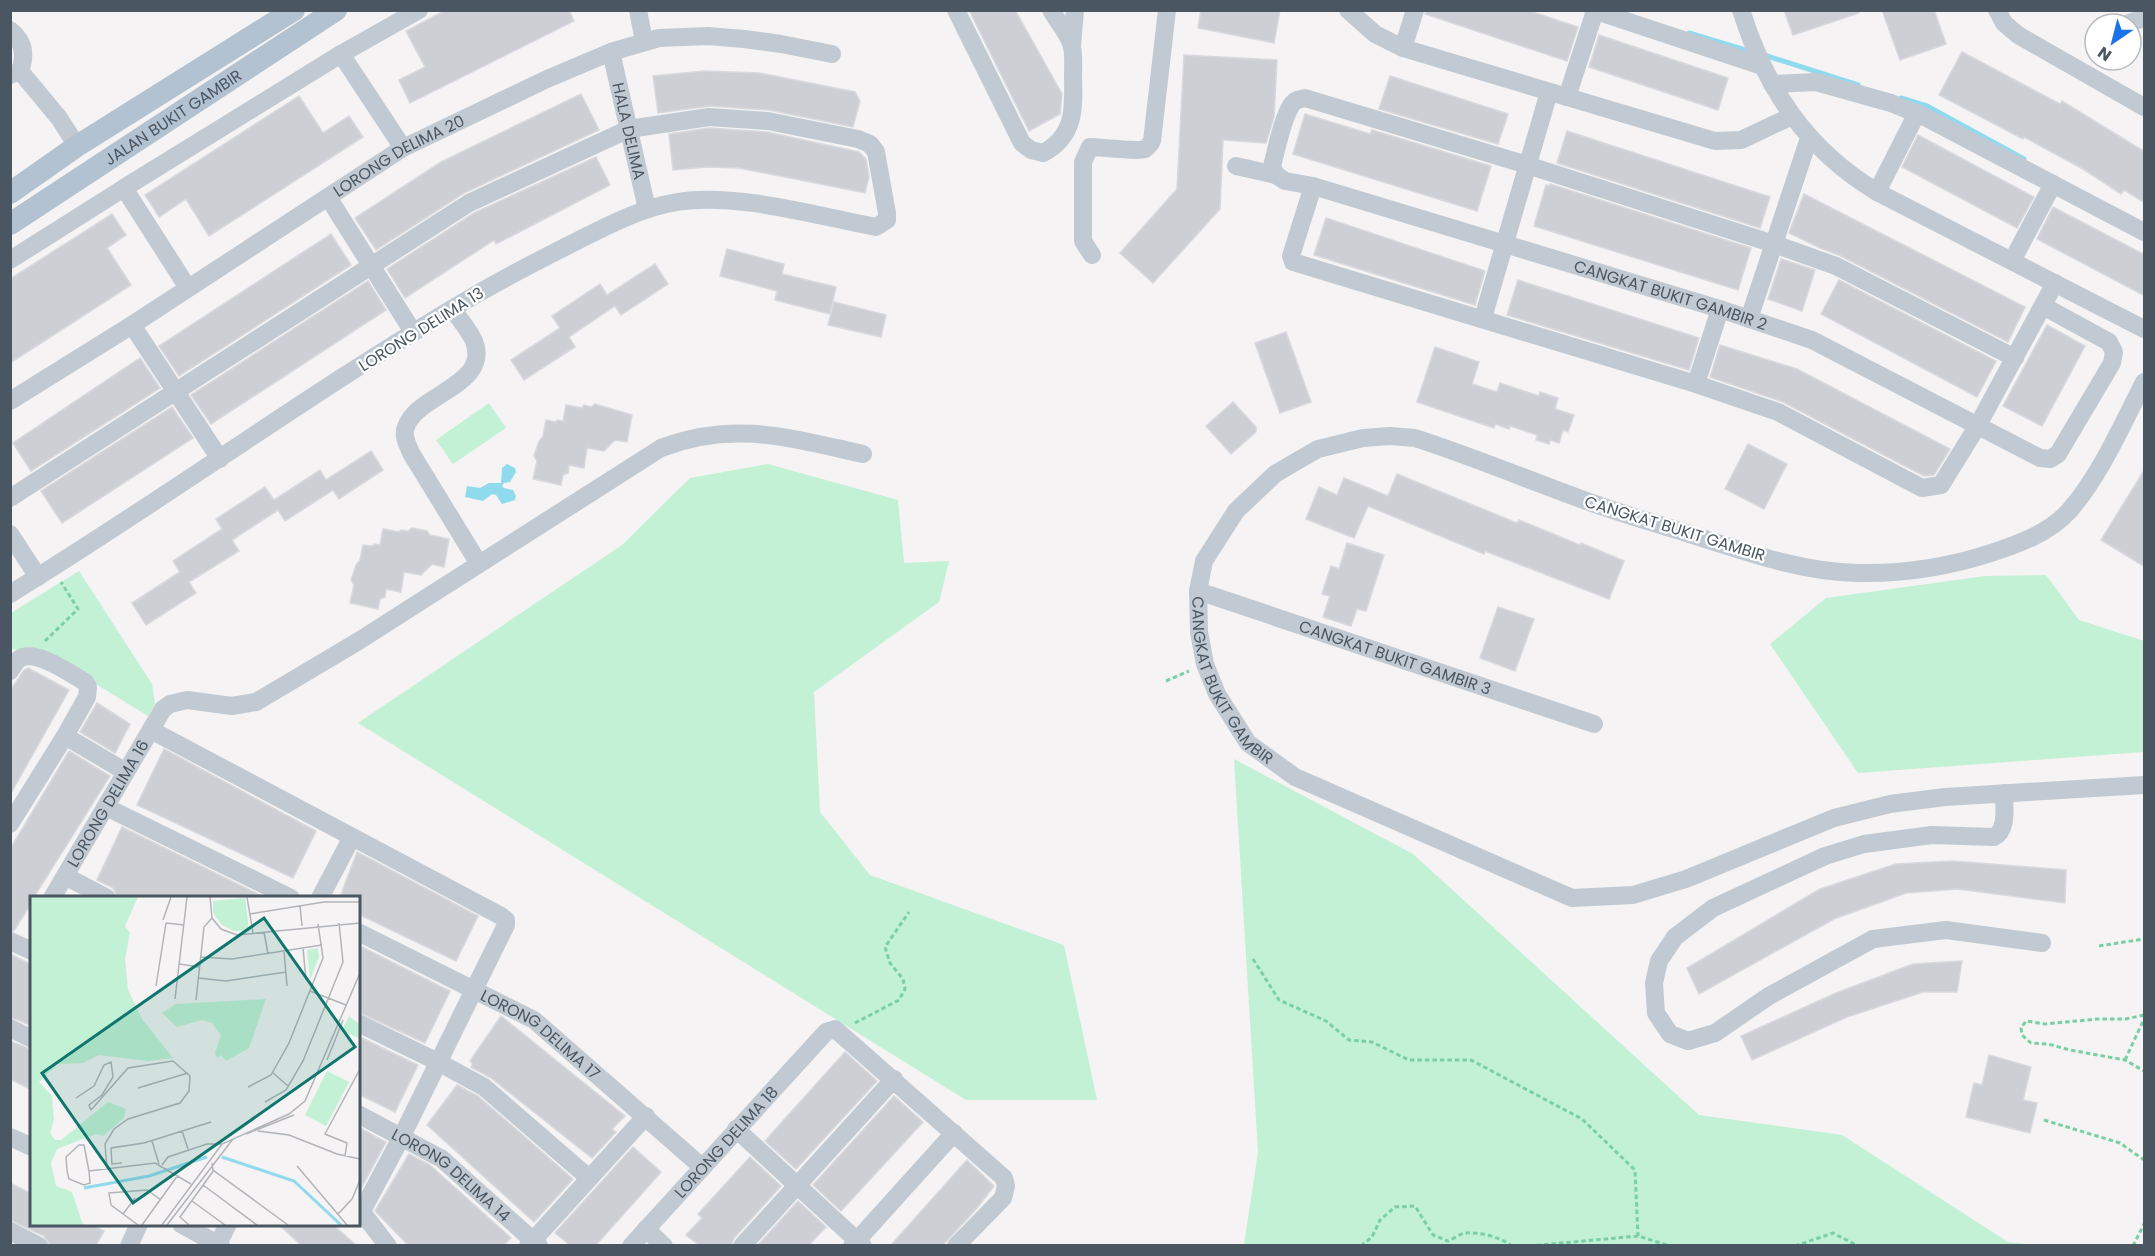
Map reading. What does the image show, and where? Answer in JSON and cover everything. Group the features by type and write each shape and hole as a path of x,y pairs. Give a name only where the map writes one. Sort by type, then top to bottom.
{"main road":[{"name":"JALAN BUKIT GAMBIR","path":"10,193 77,146 294,10"},
{"name":"JALAN BUKIT GAMBIR","path":"10,224 336,10"}],"street":[{"path":"10,260 340,54 419,10"},
{"path":"638,10 644,41"},
{"path":"956,10 1022,143 1031,150 1043,153 1057,146 1066,135 1071,118 1074,100 1072,46 1075,10"},
{"path":"1051,10 1072,46"},
{"path":"1092,255 1083,241 1082,234 1083,162 1090,147 1116,147 1139,151 1146,149 1152,141 1167,10"},
{"path":"1403,48 1415,10"},
{"path":"1741,10 1760,63 1792,116 1809,138 1851,176 1877,192 2145,329"},
{"path":"1997,10 2004,23 2018,35 2145,107"},
{"path":"1349,11 1375,34 1403,48 1715,141 1741,140 1792,116"},
{"path":"1567,97 1594,11 1760,63"},
{"path":"10,30 18,38 24,50 15,73 59,118 77,146"},
{"name":"LORONG DELIMA 20","path":"10,401 132,325 403,148 547,79 611,52 659,38 708,36 781,44 832,54"},
{"name":"HALA DELIMA","path":"611,52 647,209"},
{"path":"340,54 403,148"},
{"path":"1773,84 1816,82 1892,103 1917,113 2145,232"},
{"path":"1483,318 1549,92"},
{"path":"1276,175 1272,166 1287,115 1297,99 1305,98 1527,165 1836,266 2015,358"},
{"path":"1877,192 1917,113"},
{"name":"LORONG DELIMA 13","path":"10,594 413,332 525,267 618,220 647,209 699,200 730,201 876,227 887,220 876,152 870,144 858,139 768,121 709,117 629,129"},
{"path":"10,498 469,203 629,129"},
{"path":"1749,319 1809,138"},
{"name":"CANGKAT BUKIT GAMBIR 2","path":"1236,166 1276,175 1286,181 1313,186 1720,309 1812,340 2040,458 2050,459 2058,454 2112,363 2114,352 2109,342 2043,306"},
{"path":"2012,261 2053,184"},
{"path":"1313,186 1291,256 1293,262 1483,318 1778,412 1922,488 1932,488 1941,484 1978,425 2055,283"},
{"path":"124,188 188,288"},
{"path":"328,197 413,332"},
{"path":"452,309 474,340 476,356 473,367 466,377 410,418 405,428 405,437 411,453 479,564 661,448 686,438 747,432 863,454"},
{"path":"1696,384 1720,309"},
{"path":"132,325 220,459"},
{"name":"CANGKAT BUKIT GAMBIR","path":"2145,382 2091,482 2068,512 2043,533 2013,546 1938,567 1897,573 1854,573 1804,567 1740,550 1584,501 1415,438 1390,436 1363,438 1318,449 1275,474 1236,511 1218,537 1204,561 1198,591 1199,632 1205,664 1217,694 1248,743 1295,777 1572,898 1633,894 1686,879 1834,818 1890,804 1945,796 2145,784"},
{"path":"10,534 38,577"},
{"name":"LORONG DELIMA 16","path":"53,896 163,709 170,704 187,700 232,706 256,702 357,642 479,564"},
{"name":"CANGKAT BUKIT GAMBIR 3","path":"1198,591 1594,724"},
{"path":"10,824 87,697 88,687 85,682 42,658 18,664"},
{"path":"151,730 506,920 506,925 402,1136 360,1209 388,1245"},
{"path":"64,736 126,772"},
{"path":"2004,793 2003,826 1999,835 1994,837 1932,835 1864,844 1825,856 1713,908 1676,937 1659,961 1654,984 1656,1013 1670,1034 1688,1041 1715,1033 1769,996 1873,939 1946,930 2042,943"},
{"path":"106,807 285,896"},
{"path":"321,896 352,837"},
{"path":"65,876 105,896"},
{"name":"LORONG DELIMA 17","path":"360,933 534,1020 702,1167"},
{"path":"360,1024 484,1087 589,1178"},
{"path":"10,1028 30,1038"},
{"name":"LORONG DELIMA 18","path":"631,1245 821,1037 830,1029 840,1031"},
{"path":"840,1031 1004,1178 1006,1186 1003,1198 956,1245"},
{"path":"742,1245 894,1079"},
{"name":"LORONG DELIMA 14","path":"360,1115 442,1159 533,1244"},
{"path":"533,1244 646,1116"},
{"path":"736,1129 857,1244 954,1133"},
{"path":"10,1137 30,1146"},
{"path":"129,1245 138,1226"},
{"path":"185,1226 220,1245 227,1226"},
{"path":"646,1229 664,1245"},
{"path":"10,1231 39,1245"}],"path":[{"path":"18,664 78,609 67,591"},
{"path":"1166,681 1205,664"},
{"path":"840,1031 898,1000 905,989 903,979 890,963 885,947 909,912"},
{"path":"2099,946 2145,939"},
{"path":"1253,959 1279,1000 1326,1021 1348,1040 1372,1042 1409,1060 1471,1060 1582,1119 1635,1170 1638,1236"},
{"path":"2145,1015 2126,1019 2097,1018 2045,1024 2026,1021 2021,1028 2022,1035 2031,1043 2048,1044 2125,1060 2145,1071"},
{"path":"2125,1060 2145,1020"},
{"path":"2044,1120 2120,1143 2145,1160"},
{"path":"1361,1245 1372,1237 1380,1220 1395,1207 1414,1206 1433,1235 1440,1238 1448,1241 1464,1233 1501,1238 1512,1245"},
{"path":"2133,1245 2145,1224"},
{"path":"1795,1245 1833,1233 1858,1245"},
{"path":"1529,1245 1638,1236 1670,1245"}],"green space":[{"path":"489,403 506,428 453,464 436,440"},
{"path":"768,464 898,500 904,563 949,561 939,602 814,692 820,812 870,875 1064,945 1097,1100 966,1100 358,723 622,545 690,478"},
{"path":"79,571 152,684 155,704 148,716 42,651 11,649 11,613"},
{"path":"2046,575 2079,620 2144,641 2144,752 1858,773 1770,644 1826,598 1985,576"},
{"path":"1234,759 1413,854 1699,1115 1842,1135 2008,1242 2037,1245 1244,1245 1258,1152"}],"water":[{"path":"507,464 515,468 516,472 510,482 502,486 513,490 515,500 502,504 496,495 492,494 483,501 465,497 467,486 480,488 489,483 501,483 502,468"}],"building":[{"path":"446,10 569,10 574,21 410,103 399,80 425,67 406,31"},
{"path":"969,10 1015,10 1062,94 1060,114 1029,131"},
{"path":"1201,10 1280,10 1274,43 1198,28"},
{"path":"1426,10 1527,10 1578,27 1567,61 1425,14"},
{"path":"1784,10 1858,10 1859,13 1793,35"},
{"path":"1882,10 1934,10 1946,44 1900,60"},
{"path":"1599,35 1728,78 1718,110 1589,67"},
{"path":"1962,52 2060,104 2062,101 2145,152 2145,203 2124,190 2121,194 2083,169 1939,95"},
{"path":"1184,55 1277,60 1274,117 1266,143 1223,140 1220,209 1153,283 1120,253 1177,189"},
{"path":"704,71 759,73 855,92 860,101 853,127 769,110 710,106 658,113 653,76"},
{"path":"1390,76 1508,114 1498,144 1379,109"},
{"path":"581,94 599,130 464,193 376,250 355,218 441,162"},
{"path":"299,96 323,133 349,116 363,137 209,236 186,199 159,217 145,195"},
{"path":"1305,114 1370,134 1372,130 1491,166 1477,211 1293,154"},
{"path":"709,128 767,132 859,152 866,159 869,177 865,193 739,168 707,167 673,170 669,134"},
{"path":"1567,131 1770,197 1760,228 1557,163"},
{"path":"1918,135 2034,197 2017,228 1902,167"},
{"path":"596,157 610,185 496,244 494,240 405,298 387,269 474,213"},
{"path":"1550,184 1751,248 1738,290 1534,226 1546,185"},
{"path":"1804,194 2025,307 2008,342 1841,256 1789,233"},
{"path":"2053,207 2145,255 2145,296 2037,239"},
{"path":"112,214 126,235 107,248 131,285 10,363 10,279"},
{"path":"1326,218 1485,271 1475,305 1314,255"},
{"path":"331,234 351,265 179,376 159,346"},
{"path":"727,249 784,264 782,274 836,287 830,314 775,300 777,291 720,276"},
{"path":"1781,259 1815,270 1802,311 1768,299"},
{"path":"655,264 668,284 621,315 615,306 569,337 575,347 524,380 511,360 560,328 552,316 600,284 607,295"},
{"path":"1518,280 1699,338 1689,370 1507,315"},
{"path":"1839,280 1996,361 1977,397 1821,314"},
{"path":"368,281 386,310 211,424 191,395"},
{"path":"834,302 886,315 881,337 828,325"},
{"path":"2047,325 2085,346 2042,426 2003,406"},
{"path":"1286,332 1311,402 1280,413 1255,343"},
{"path":"1720,345 1797,369 1950,449 1934,475 1924,476 1783,402 1710,377"},
{"path":"1435,347 1479,362 1472,384 1497,392 1500,383 1539,396 1540,392 1558,398 1555,409 1574,415 1568,432 1563,430 1559,443 1550,440 1549,444 1536,440 1537,435 1510,426 1509,429 1495,424 1494,428 1417,402"},
{"path":"140,358 160,388 31,471 13,443"},
{"path":"1233,402 1256,427 1256,432 1231,454 1206,426"},
{"path":"595,404 632,415 627,442 615,440 604,451 587,448 584,468 569,465 568,473 563,475 561,485 533,479 537,461 534,456 543,436 546,420 563,421 566,405 582,408 584,405 591,407"},
{"path":"172,407 193,438 62,523 41,491"},
{"path":"1748,444 1787,464 1764,509 1725,489"},
{"path":"371,451 383,470 339,499 333,490 285,521 278,510 232,540 239,551 189,582 196,593 146,625 132,603 180,572 173,561 222,529 216,519 265,487 274,500 320,470 326,480"},
{"path":"2145,469 2145,567 2101,540"},
{"path":"1397,474 1517,523 1519,520 1624,561 1609,599 1485,551 1484,554 1368,506 1354,538 1306,519 1319,487 1337,495 1344,478 1388,496"},
{"path":"412,528 449,539 444,567 432,564 421,575 404,572 401,592 386,589 385,597 380,599 378,609 350,603 354,585 351,580 360,560 363,545 380,545 383,529 399,532"},
{"path":"1347,543 1384,555 1366,611 1357,609 1351,626 1323,617 1330,596 1322,594 1331,566 1339,569"},
{"path":"1498,607 1534,619 1515,671 1480,658"},
{"path":"28,668 69,690 10,795 10,691 24,670"},
{"path":"97,703 130,724 115,753 80,732"},
{"path":"164,749 316,831 293,878 137,805"},
{"path":"69,751 110,776 35,896 30,896 30,905 14,931 10,930 10,849"},
{"path":"122,827 262,896 117,896 113,888 97,880"},
{"path":"357,852 478,916 456,961 360,915 360,896 340,896"},
{"path":"1953,861 2066,870 2065,903 1958,889 1906,893 1834,919 1699,994 1687,968 1820,889 1896,864"},
{"path":"360,946 450,991 425,1043 360,1013"},
{"path":"10,954 30,964 30,1025 10,1017"},
{"path":"1962,961 1957,992 1923,992 1847,1017 1752,1060 1741,1036 1836,993 1913,964"},
{"path":"501,1016 625,1116 612,1129 616,1132 592,1158 491,1078 471,1067 473,1064 470,1061"},
{"path":"360,1037 418,1065 395,1112 360,1095"},
{"path":"10,1041 30,1049 30,1089 10,1079"},
{"path":"845,1052 877,1081 796,1169 765,1141"},
{"path":"1989,1055 2031,1067 2023,1100 2037,1103 2030,1133 1966,1117 1974,1083 1982,1085"},
{"path":"457,1085 478,1096 573,1179 534,1222 427,1125"},
{"path":"894,1096 923,1122 841,1211 813,1185"},
{"path":"360,1128 386,1142 360,1190"},
{"path":"633,1147 661,1172 596,1245 570,1245 555,1233"},
{"path":"409,1154 430,1165 511,1238 504,1245 408,1245 375,1211"},
{"path":"750,1157 781,1186 734,1238 731,1245 699,1245 686,1235 702,1218 698,1214"},
{"path":"967,1160 994,1186 977,1208 943,1245 891,1245"},
{"path":"10,1183 30,1193 30,1226 95,1226 104,1231 96,1245 50,1245 44,1236 10,1220"},
{"path":"798,1201 826,1227 809,1245 758,1245"},
{"path":"280,1226 334,1226 356,1245 301,1245"}],"waterway":[{"path":"1689,33 1752,52"},
{"path":"1764,55 1858,85"},
{"path":"1901,98 1927,106 2024,159"}]}
